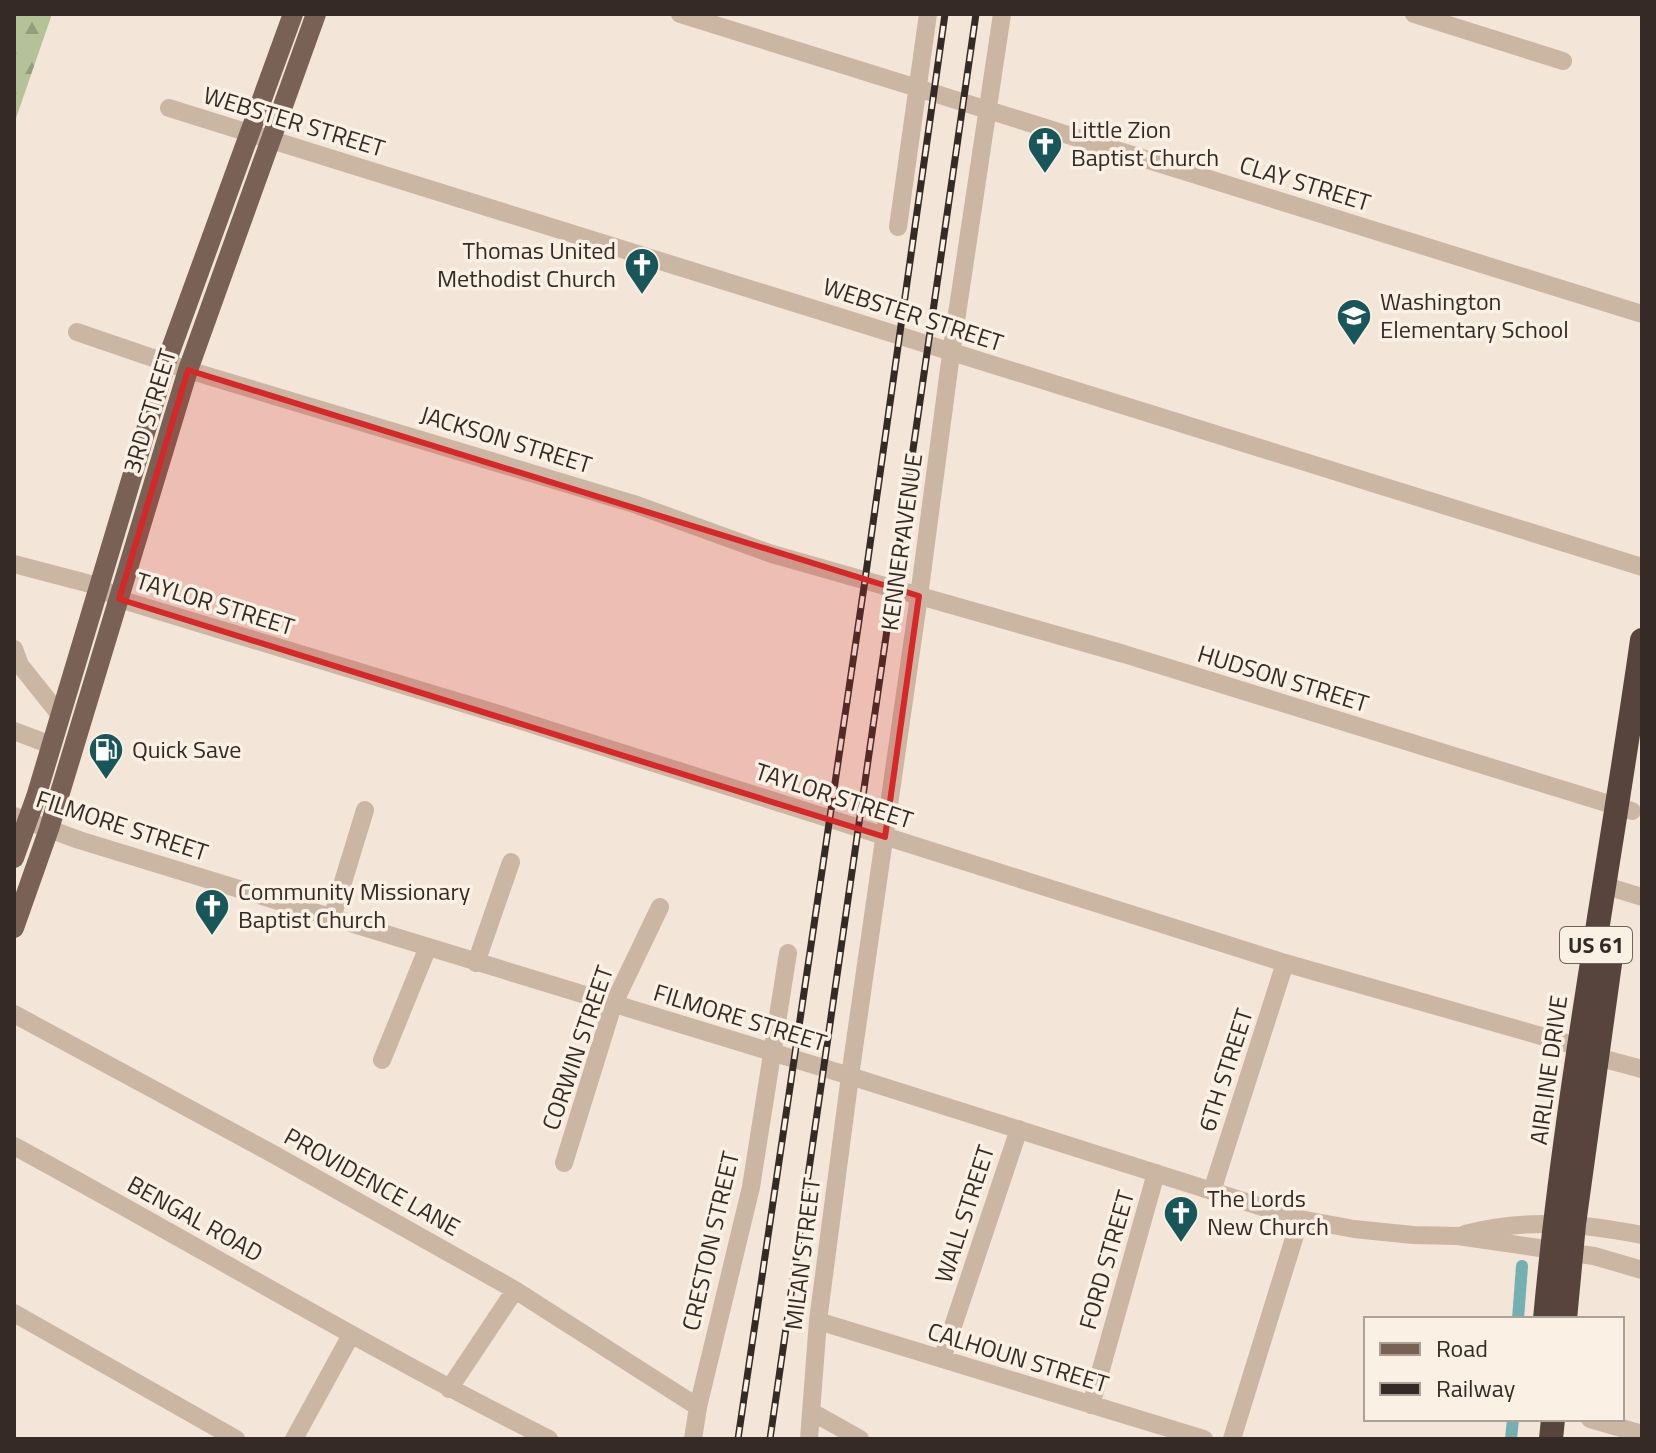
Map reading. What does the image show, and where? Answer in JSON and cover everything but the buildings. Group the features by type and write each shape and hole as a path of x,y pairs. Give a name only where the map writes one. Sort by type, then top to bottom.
{"highway":[{"name":"AIRLINE DRIVE","path":"1546,1317 1562,1251 1588,1052 1623,891 1625,809 1638,738 1642,640"},
{"name":"AIRLINE DRIVE","path":"1562,1251 1565,1317"}],"main road":[{"name":"3RD STREET","path":"14,928 49,829 260,138 293,14"},
{"name":"3RD STREET","path":"14,858 20,818 51,745 168,361 260,138 316,14"}],"street":[{"name":"CLAY STREET","path":"680,14 1642,314"},
{"path":"898,227 928,14"},
{"name":"KENNER AVENUE","path":"850,1076 1002,14"},
{"path":"1414,14 1563,61"},
{"name":"WEBSTER STREET","path":"169,108 1642,567"},
{"name":"JACKSON STREET","path":"77,332 188,370 634,504 772,554 919,596"},
{"name":"TAYLOR STREET","path":"14,564 98,586 119,599 515,719 1285,963 1642,1069"},
{"name":"HUDSON STREET","path":"919,596 1124,654 1625,809"},
{"path":"14,649 20,665 60,715"},
{"path":"14,731 51,745"},
{"path":"332,918 365,810"},
{"name":"FILMORE STREET","path":"20,818 1300,1219 1378,1232 1458,1236 1562,1251 1603,1258 1642,1270"},
{"path":"476,963 511,862"},
{"name":"CORWIN STREET","path":"564,1163 613,1005 660,907"},
{"path":"382,1060 428,947"},
{"name":"CRESTON STREET","path":"693,1439 751,1187 788,953"},
{"name":"6TH STREET","path":"1212,1191 1285,963"},
{"name":"PROVIDENCE LANE","path":"14,1014 287,1161 515,1290 698,1407"},
{"name":"MILAN STREET","path":"809,1439 818,1321 850,1076"},
{"name":"WALL STREET","path":"942,1359 1019,1129"},
{"name":"BENGAL ROAD","path":"14,1146 449,1389 549,1439"},
{"name":"FORD STREET","path":"1091,1405 1156,1173"},
{"path":"1232,1439 1300,1219"},
{"name":"FILMORE STREET","path":"1458,1236 1510,1225 1565,1223 1642,1235"},
{"path":"449,1389 515,1290"},
{"path":"14,1313 236,1439"},
{"name":"CALHOUN STREET","path":"818,1321 1204,1439"},
{"path":"294,1439 351,1335"},
{"path":"812,1412 860,1439"},
{"path":"1597,1421 1642,1434"}],"highlighted area":[{"path":"188,370 919,596 885,837 119,599"}],"green space":[{"path":"14,14 52,14 14,124"}],"waterway":[{"path":"1518,1317 1522,1266"},
{"path":"1511,1439 1513,1421"}],"railway":[{"path":"738,1439 945,14"},
{"path":"770,1439 976,14"}],"place":[{"name":"Little Zion Baptist Church","path":"1045,175"},
{"name":"Thomas United Methodist Church","path":"642,296"},
{"name":"Washington Elementary School","path":"1354,347"},
{"name":"Quick Save","path":"106,781"},
{"name":"Community Missionary Baptist Church","path":"212,937"},
{"name":"The Lords New Church","path":"1181,1244"}]}
